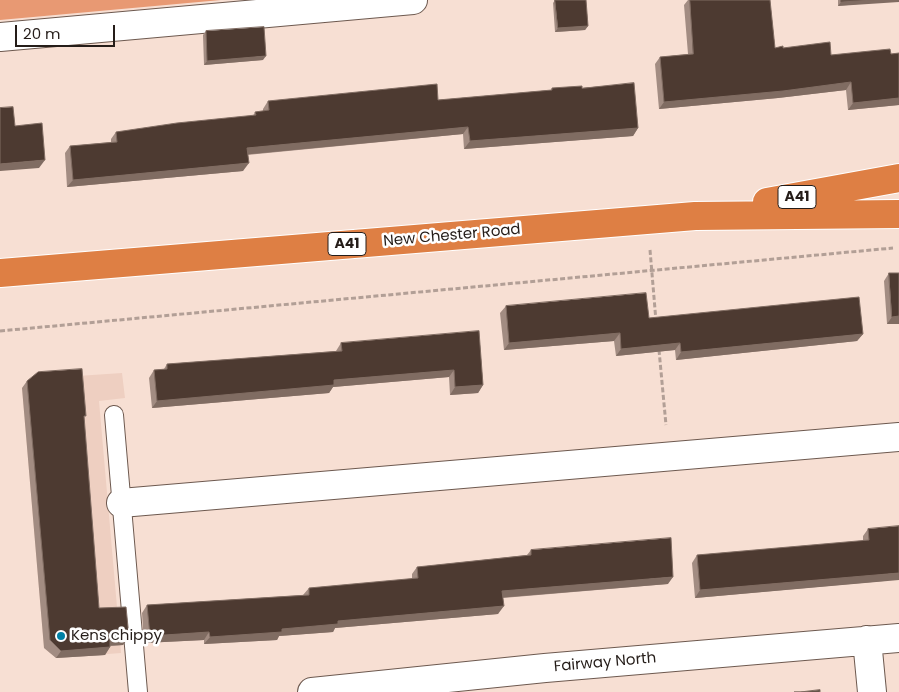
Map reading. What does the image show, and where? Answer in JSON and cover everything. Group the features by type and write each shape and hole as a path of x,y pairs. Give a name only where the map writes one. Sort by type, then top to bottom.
{"highway":[{"name":"New Chester Road","path":"694,216 899,178"},
{"name":"New Chester Road","path":"0,273 694,216 899,214"}],"street":[{"path":"0,37 413,0"},
{"path":"121,503 899,437"},
{"name":"Fairway North","path":"312,692 545,668 899,638"},
{"path":"867,640 872,692"}],"lane":[{"path":"114,415 138,692"}],"path":[{"path":"647,220 657,328"},
{"path":"0,331 899,247"},
{"path":"659,348 669,456"}],"shaded area":[{"path":"0,0 221,0 0,20"},
{"path":"122,373 125,398 99,401 121,653 56,658 44,648 22,388 33,379"}],"building":[{"path":"555,0 586,0 588,26 558,28"},
{"path":"690,0 770,0 775,48 830,42 831,55 890,49 891,54 899,53 899,98 853,103 851,82 783,91 664,102 660,57 693,54"},
{"path":"841,0 875,0 841,2"},
{"path":"264,27 266,56 207,61 206,31"},
{"path":"634,83 638,128 470,141 468,127 247,148 249,163 73,180 70,146 117,142 116,132 177,123 256,115 255,112 269,110 268,101 437,84 438,100 552,90 552,88 582,86 582,88"},
{"path":"13,107 15,126 42,123 45,160 0,164 0,108"},
{"path":"889,273 899,273 899,316 892,317"},
{"path":"646,293 649,318 859,297 863,334 681,352 680,343 621,349 620,333 509,343 506,306"},
{"path":"479,331 483,385 455,387 454,370 334,380 334,385 157,401 154,370 167,369 167,364 342,351 341,343"},
{"path":"82,369 99,608 126,607 129,637 110,638 110,647 61,651 50,640 27,381 38,372"},
{"path":"899,526 899,573 700,590 697,555 869,540 868,529"},
{"path":"671,538 673,577 502,591 504,606 338,621 338,624 282,629 282,632 210,637 209,632 150,636 147,605 309,595 309,588 418,578 417,567 531,555 531,550"},
{"path":"820,690 820,692 800,692"}],"place":[{"name":"Kens chippy","path":"61,636"}]}
